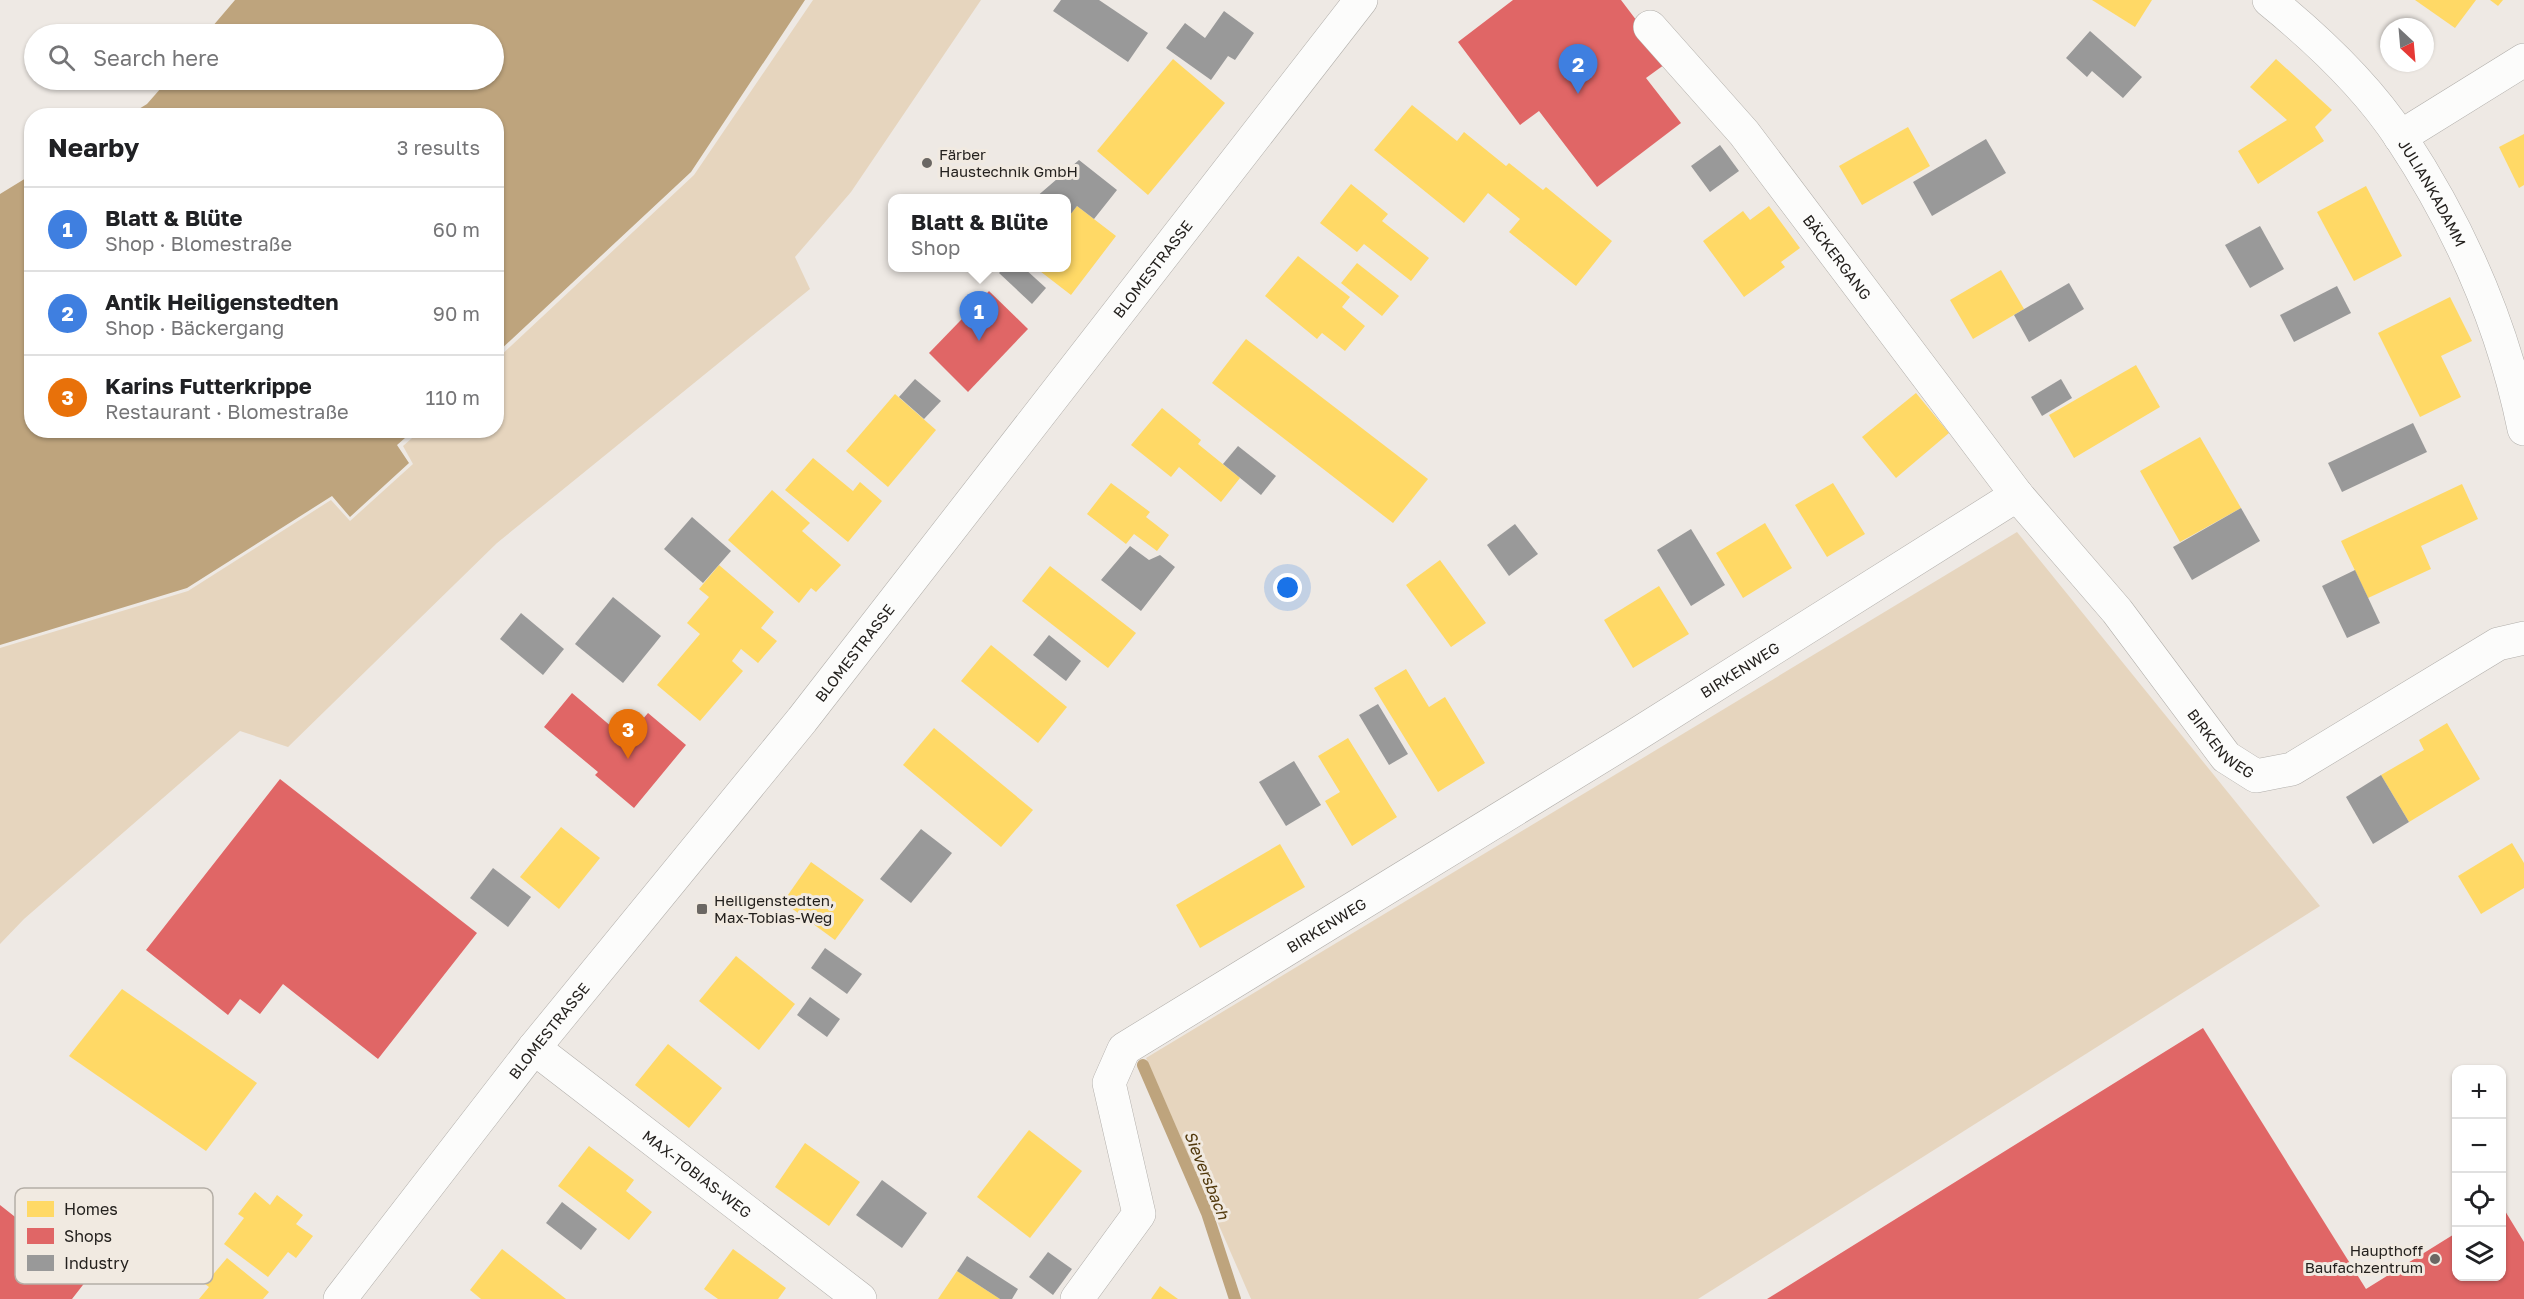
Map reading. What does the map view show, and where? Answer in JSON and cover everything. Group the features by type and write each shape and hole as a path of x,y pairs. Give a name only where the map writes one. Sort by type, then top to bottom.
{"street":[{"name":"BLOMESTRASSE","path":"340,1299 534,1048 802,720 1361,0"},
{"name":"JULIANKADAMM","path":"2269,0 2328,53 2363,91 2400,137 2460,240 2490,309 2524,429"},
{"name":"BÄCKERGANG","path":"1650,27 1744,132 2017,495"},
{"path":"2400,137 2524,60"},
{"name":"BIRKENWEG","path":"1077,1299 1139,1214 1108,1083 1124,1049 1628,740 2017,495 2118,611 2226,757 2256,776 2292,769 2498,644 2524,638"},
{"name":"MAX-TOBIAS-WEG","path":"534,1048 860,1299"}],"shaded area":[{"path":"235,0 805,0 691,172 504,346 504,108 140,108 159,90 504,90 504,24 215,24"},
{"path":"813,0 981,0 851,192 795,257 810,289 497,543 288,747 240,731 24,919 0,944 0,648 188,591 331,500 350,521 413,464 403,446 412,438 504,438 504,352 694,175"},
{"path":"24,179 24,438 405,438 397,445 409,463 350,517 332,496 187,588 0,645 0,194"},
{"path":"2017,532 2320,906 1698,1299 1251,1299 1146,1058"}],"building: Homes":[{"path":"2092,0 2152,0 2135,27"},
{"path":"2415,0 2476,0 2455,28"},
{"path":"2490,0 2503,0 2498,6"},
{"path":"1173,59 1225,103 1148,195 1097,151"},
{"path":"2276,59 2332,110 2315,127 2324,141 2258,184 2238,151 2287,120 2250,87"},
{"path":"1412,105 1457,141 1464,132 1506,166 1509,163 1543,190 1546,187 1612,241 1576,286 1509,232 1520,219 1488,193 1464,223 1374,150"},
{"path":"1908,127 1930,166 1862,205 1839,166"},
{"path":"2524,134 2524,185 2519,188 2499,147"},
{"path":"1351,184 1388,214 1382,221 1429,258 1411,281 1364,244 1357,252 1320,223"},
{"path":"2366,186 2402,256 2354,281 2317,212"},
{"path":"1077,206 1116,236 1071,295 1041,272 1071,272 1071,214"},
{"path":"1769,206 1800,248 1781,262 1785,267 1744,297 1703,241 1743,211 1750,220"},
{"path":"1298,256 1350,297 1342,307 1365,326 1345,351 1322,333 1317,339 1265,296"},
{"path":"1357,263 1399,296 1382,316 1341,283"},
{"path":"2001,270 2024,309 1973,339 1950,300"},
{"path":"2450,297 2472,341 2441,356 2461,397 2420,417 2378,333"},
{"path":"1246,339 1428,479 1393,523 1212,383"},
{"path":"2136,365 2160,407 2074,458 2049,415"},
{"path":"1916,393 1949,433 1896,478 1862,437"},
{"path":"895,394 936,430 888,487 846,451"},
{"path":"1162,408 1201,440 1198,444 1240,478 1221,502 1179,467 1171,477 1131,445"},
{"path":"2200,437 2241,508 2180,542 2140,471"},
{"path":"813,458 853,491 860,482 882,501 848,542 785,490"},
{"path":"1111,483 1150,512 1146,517 1169,535 1157,551 1134,534 1126,544 1087,514"},
{"path":"1833,483 1865,534 1827,557 1795,505"},
{"path":"2462,484 2478,519 2421,546 2431,569 2368,598 2341,541"},
{"path":"772,490 810,523 802,531 841,565 816,592 811,588 799,603 728,540"},
{"path":"1765,523 1792,568 1743,598 1716,553"},
{"path":"1440,560 1486,623 1451,647 1406,585"},
{"path":"719,565 774,612 761,628 777,641 758,663 741,649 732,661 743,671 700,721 657,685 700,634 687,623 709,597 699,589"},
{"path":"1050,566 1136,633 1108,668 1022,601"},
{"path":"1659,586 1689,634 1633,668 1604,620"},
{"path":"991,645 1067,707 1038,743 961,681"},
{"path":"1406,669 1429,707 1445,697 1485,763 1438,792 1374,688"},
{"path":"2447,723 2480,779 2409,822 2381,775 2424,750 2419,740"},
{"path":"934,728 1033,810 1001,847 903,765"},
{"path":"1348,738 1397,817 1352,846 1325,801 1340,792 1318,756"},
{"path":"561,827 600,858 559,909 520,877"},
{"path":"2512,843 2524,863 2524,888 2481,914 2458,876"},
{"path":"1280,844 1305,887 1200,948 1176,905"},
{"path":"811,862 864,900 835,940 783,902"},
{"path":"736,956 795,1004 759,1050 699,1001"},
{"path":"122,989 257,1083 206,1151 69,1056"},
{"path":"668,1044 722,1088 689,1128 635,1085"},
{"path":"1029,1130 1082,1171 1030,1238 977,1197"},
{"path":"805,1143 860,1182 829,1226 775,1187"},
{"path":"589,1146 634,1180 626,1191 652,1212 629,1240 558,1186"},
{"path":"255,1192 270,1205 277,1195 303,1215 296,1224 313,1236 296,1258 288,1252 268,1277 224,1244 244,1218 238,1214"},
{"path":"502,1249 566,1299 481,1299 470,1290"},
{"path":"733,1249 786,1288 778,1299 718,1299 704,1289"},
{"path":"227,1258 269,1292 263,1299 199,1299 209,1287 205,1284 213,1284 213,1275"},
{"path":"957,1271 1000,1299 938,1299"},
{"path":"1160,1286 1178,1299 1151,1299"}],"building: Shops":[{"path":"1513,0 1621,0 1668,62 1646,78 1681,123 1597,187 1539,111 1520,125 1458,42"},
{"path":"989,291 1028,329 968,392 929,353"},
{"path":"572,693 626,739 648,713 686,745 634,808 595,775 598,772 544,727"},
{"path":"280,779 477,933 378,1059 283,984 260,1014 240,999 228,1015 146,950"},
{"path":"2203,1028 2366,1289 2452,1235 2452,1281 2506,1281 2506,1213 2524,1242 2524,1299 1767,1299"},
{"path":"0,1205 15,1217 15,1284 84,1284 72,1299 0,1299"}],"building: Industry":[{"path":"1061,0 1099,0 1148,33 1128,62 1053,11"},
{"path":"1224,11 1254,33 1235,60 1228,56 1211,80 1166,48 1185,23 1205,38"},
{"path":"2090,31 2142,77 2123,98 2092,71 2087,77 2066,58"},
{"path":"1986,139 2006,173 1932,216 1913,182"},
{"path":"1720,145 1739,171 1710,192 1691,166"},
{"path":"1079,160 1117,190 1094,219 1077,206 1071,214 1071,194 1040,194"},
{"path":"2260,226 2284,269 2250,288 2225,245"},
{"path":"1028,272 1046,288 1032,304 999,273"},
{"path":"2069,283 2084,309 2029,342 2014,315"},
{"path":"2337,286 2351,313 2294,342 2280,315"},
{"path":"915,379 941,401 924,419 899,397"},
{"path":"2061,379 2072,398 2042,416 2031,397"},
{"path":"2413,423 2427,452 2342,492 2328,463"},
{"path":"1238,446 1276,476 1261,495 1223,464"},
{"path":"2241,508 2260,541 2192,580 2173,547"},
{"path":"692,517 731,551 703,583 664,549"},
{"path":"1515,524 1538,554 1509,576 1487,545"},
{"path":"1691,529 1725,585 1691,606 1657,550"},
{"path":"1130,546 1149,560 1160,555 1175,567 1141,611 1101,580"},
{"path":"2355,570 2380,623 2347,638 2322,586"},
{"path":"613,597 661,636 623,683 575,644"},
{"path":"521,613 564,649 543,675 500,639"},
{"path":"1049,635 1081,661 1066,681 1033,655"},
{"path":"1378,704 1408,754 1389,765 1359,715"},
{"path":"1294,761 1321,805 1286,826 1259,782"},
{"path":"2381,775 2409,822 2373,844 2346,797"},
{"path":"921,829 952,853 911,903 880,879"},
{"path":"493,868 531,897 508,927 470,898"},
{"path":"825,948 862,974 847,994 811,968"},
{"path":"810,997 840,1019 827,1037 797,1015"},
{"path":"882,1180 927,1213 902,1248 856,1215"},
{"path":"562,1202 597,1229 581,1250 546,1223"},
{"path":"1048,1252 1072,1269 1053,1295 1029,1277"},
{"path":"967,1256 1018,1289 1012,1299 1000,1299 957,1271"}],"waterway":[{"name":"Sieversbach","path":"1143,1065 1207,1213 1235,1299"}],"place":[{"name":"Antik Heiligenstedten","path":"1578,94"},
{"name":"Färber Haustechnik GmbH","path":"927,163"},
{"name":"Blatt & Blüte","path":"979,341"},
{"name":"Karins Futterkrippe","path":"628,759"},
{"name":"Heiligenstedten, Max-Tobias-Weg","path":"702,909"},
{"name":"Haupthoff Baufachzentrum","path":"2435,1259"}]}
